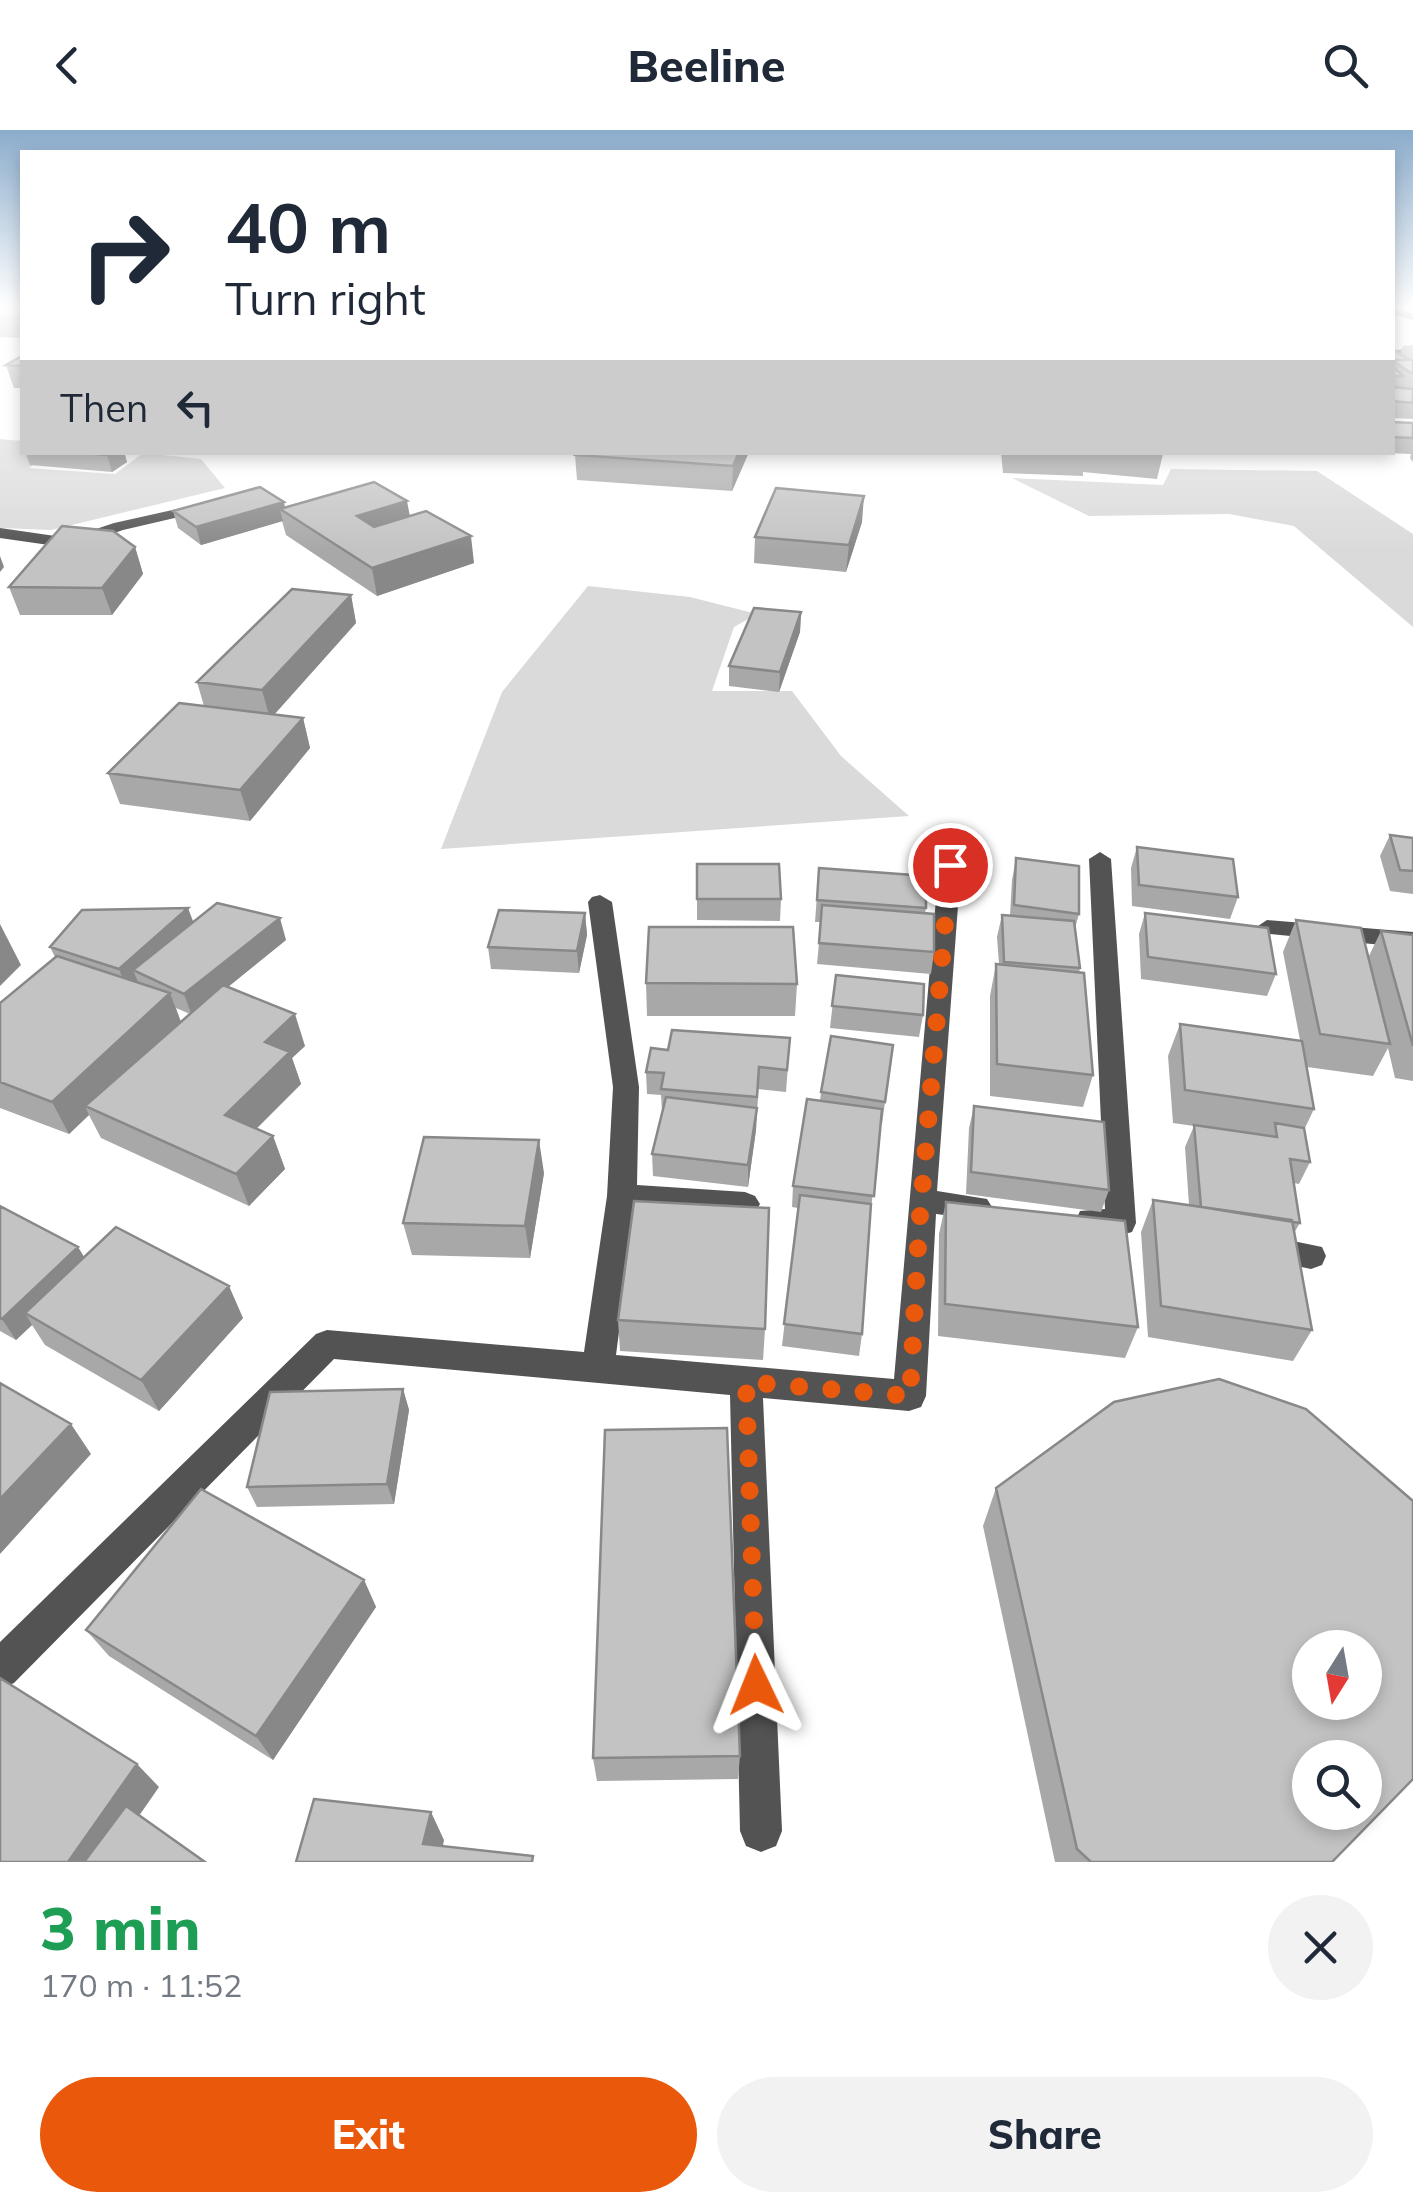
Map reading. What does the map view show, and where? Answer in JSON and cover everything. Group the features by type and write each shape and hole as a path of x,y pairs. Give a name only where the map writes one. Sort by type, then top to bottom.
{"street":[{"path":"0,534 70,543 120,526 204,507 226,506"},
{"path":"1100,859 1121,1223"},
{"path":"0,1669 327,1344 910,1396 950,865"},
{"path":"598,1370 622,1196 626,1087 600,902"},
{"path":"1267,928 1413,940"},
{"path":"622,1196 744,1204"},
{"path":"922,1201 1012,1211"},
{"path":"1066,1217 1159,1230"},
{"path":"1235,1243 1311,1256"},
{"path":"746,1382 762,1831"}],"shaded area":[{"path":"0,439 20,441 20,455 47,455 29,468 115,474 140,455 201,459 225,488 51,530 0,528"},
{"path":"1171,469 1317,471 1413,534 1413,627 1294,526 1229,514 1089,516 1012,478 1163,485"},
{"path":"588,586 690,597 757,614 734,627 712,691 792,691 841,756 909,816 441,849 502,692"}],"building":[{"path":"1395,389 1413,389 1413,403 1395,401"},
{"path":"1395,422 1413,423 1413,438 1395,437"},
{"path":"575,455 738,455 733,466"},
{"path":"374,482 407,501 357,516 374,527 426,511 471,536 372,568 280,509"},
{"path":"260,487 284,502 196,527 173,511"},
{"path":"776,488 864,496 849,545 755,537"},
{"path":"62,526 113,531 135,547 102,588 9,587"},
{"path":"292,589 351,595 262,690 197,682"},
{"path":"754,608 801,612 780,672 729,666"},
{"path":"179,703 303,718 240,790 108,773"},
{"path":"1390,835 1413,838 1413,871 1400,870"},
{"path":"1137,847 1233,859 1238,897 1139,885"},
{"path":"1016,858 1079,866 1079,914 1014,905"},
{"path":"697,864 779,864 781,899 697,899"},
{"path":"819,868 926,876 926,908 817,900"},
{"path":"217,903 280,918 184,994 133,970"},
{"path":"822,905 934,914 934,952 819,943"},
{"path":"188,908 119,969 50,947 82,910"},
{"path":"499,910 585,913 577,951 488,947"},
{"path":"1145,913 1268,928 1276,974 1148,957"},
{"path":"1002,915 1074,921 1080,968 1004,962"},
{"path":"1296,920 1361,928 1390,1044 1320,1034"},
{"path":"649,927 793,927 797,984 646,983"},
{"path":"1381,931 1413,935 1413,1046"},
{"path":"57,956 170,993 52,1102 0,1082 0,1003"},
{"path":"996,964 1084,973 1093,1075 997,1064"},
{"path":"836,975 924,984 923,1015 832,1006"},
{"path":"223,985 295,1014 265,1042 290,1052 225,1115 273,1136 236,1174 85,1106"},
{"path":"1180,1024 1302,1041 1314,1109 1185,1090"},
{"path":"672,1030 790,1038 787,1070 759,1067 757,1097 661,1089 664,1073 646,1072 651,1048 668,1050"},
{"path":"831,1036 893,1045 885,1102 821,1092"},
{"path":"666,1097 757,1108 748,1165 652,1154"},
{"path":"807,1099 882,1109 874,1196 793,1186"},
{"path":"974,1106 1104,1122 1109,1190 971,1172"},
{"path":"1275,1123 1304,1128 1310,1162 1290,1159 1300,1223 1201,1207 1194,1125 1277,1137"},
{"path":"424,1137 539,1140 525,1226 403,1223"},
{"path":"800,1195 871,1204 862,1334 784,1324"},
{"path":"1153,1200 1292,1220 1312,1330 1161,1306"},
{"path":"634,1201 769,1208 765,1329 618,1320"},
{"path":"946,1202 1125,1221 1138,1327 945,1304"},
{"path":"0,1206 78,1247 2,1319 0,1318"},
{"path":"116,1227 229,1286 141,1380 25,1313"},
{"path":"1219,1379 1306,1409 1413,1501 1413,1779 1382,1811 1382,1740 1292,1740 1292,1830 1363,1830 1332,1862 1091,1862 1077,1849 996,1488 1114,1402"},
{"path":"0,1383 71,1424 0,1499"},
{"path":"403,1389 387,1484 247,1487 270,1392"},
{"path":"727,1428 740,1756 593,1758 605,1430"},
{"path":"201,1489 364,1580 256,1736 86,1630"},
{"path":"0,1678 137,1764 68,1862 0,1862"},
{"path":"314,1799 431,1812 423,1844 533,1856 532,1862 296,1862"},
{"path":"126,1806 205,1862 84,1862"}],"route":[{"path":"756,1685 746,1382 910,1396 919,1228 950,865"}]}
